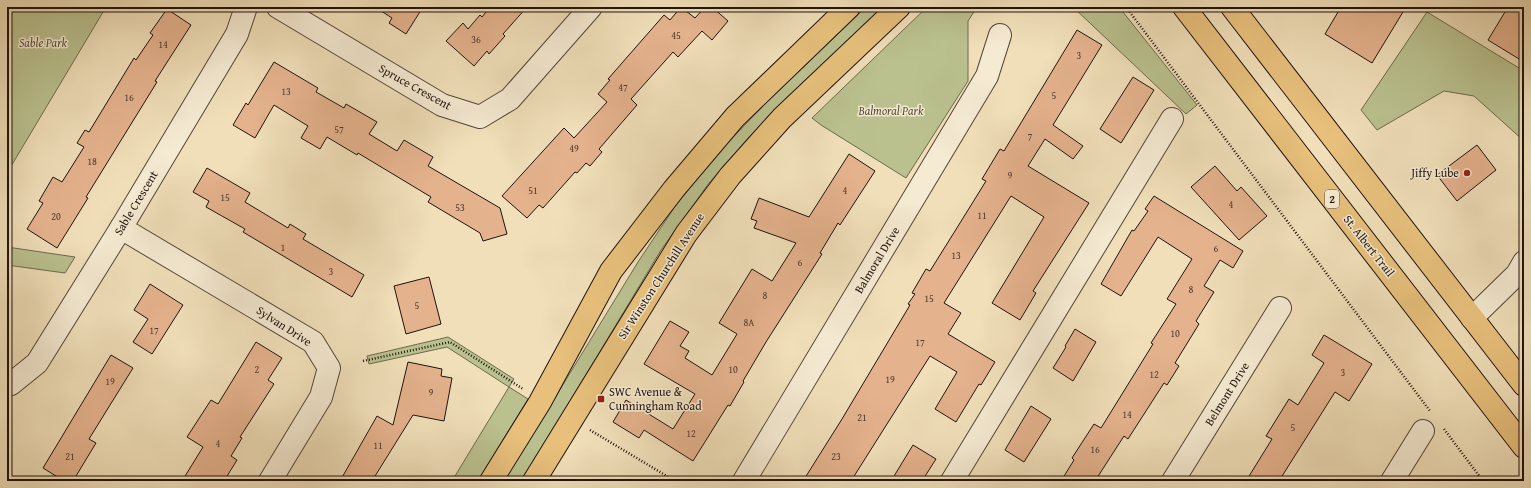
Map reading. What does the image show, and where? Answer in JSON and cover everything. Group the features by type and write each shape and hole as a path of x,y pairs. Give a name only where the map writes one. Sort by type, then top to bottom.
{"main road":[{"path":"491,481 540,402 612,271 674,189 735,118 850,7"},
{"name":"Sir Winston Churchill Avenue","path":"534,481 686,234 730,176 782,118 899,7"},
{"name":"St. Albert Trail","path":"1184,7 1524,447"},
{"path":"1232,7 1524,385"}],"street":[{"name":"Sable Crescent","path":"7,385 11,384 37,363 121,228 238,34 246,7"},
{"name":"Spruce Crescent","path":"278,7 442,105 480,117 510,99 591,7"},
{"name":"Balmoral Drive","path":"744,481 987,76 1000,35"},
{"path":"952,481 1172,119"},
{"name":"Sylvan Drive","path":"121,228 313,342 329,368 321,397 270,481"},
{"path":"1472,318 1522,272"},
{"name":"Belmont Drive","path":"1173,481 1280,308"},
{"path":"1392,481 1431,422"}],"path":[{"path":"1126,7 1431,422 1483,481"},
{"path":"363,361 450,342 525,390"},
{"path":"584,426 675,481"}],"green space":[{"name":"Sable Park","path":"7,7 106,7 7,173"},
{"path":"866,7 883,7 785,100 749,137 709,183 661,250 522,481 504,481 638,262 674,208 715,156 763,106"},
{"name":"Balmoral Park","path":"927,7 977,7 968,21 968,81 906,178 812,118"},
{"path":"1073,7 1119,7 1197,105 1186,114"},
{"path":"1427,12 1524,71 1524,141 1474,96 1444,91 1377,130 1361,110"},
{"path":"7,247 75,257 65,273 7,265"},
{"path":"448,337 514,379 509,387 447,347 369,364 367,356"},
{"path":"509,387 528,399 478,481 452,481"}],"building":[{"path":"375,7 423,7 406,34 389,23 392,18"},
{"path":"490,7 527,7 503,34 505,36 489,54 487,51 474,66 446,41 463,23 468,29 480,15 482,17"},
{"path":"681,7 695,18 705,7 712,7 728,21 712,40 702,31 678,57 673,52 631,99 637,105 599,149 602,152 590,166 586,163 577,173 575,172 543,208 539,205 527,218 502,196 564,128 574,138 607,102 598,94 610,80 608,79 664,15 670,20"},
{"path":"1341,7 1406,7 1372,63 1325,34"},
{"path":"1508,7 1524,7 1524,62 1488,40"},
{"path":"167,9 191,25 155,81 157,82 86,197 88,198 57,248 27,229 43,203 39,201 53,177 62,182 84,147 77,143 85,130 89,132 134,58 136,60 153,35 150,33"},
{"path":"1077,30 1102,45 1053,125 1083,146 1073,159 1045,139 1028,166 1089,203 1033,291 1036,293 1020,320 992,303 1044,217 1011,196 944,303 961,313 948,334 995,362 981,385 979,384 956,422 935,409 957,372 930,356 851,481 803,481 910,305 908,304 915,294 912,293 926,269 930,271 986,181 982,179 1000,149 1004,151"},
{"path":"274,62 318,88 316,92 344,108 346,104 377,122 369,134 397,151 404,140 433,157 428,166 500,208 507,234 483,241 480,233 428,202 431,197 358,153 357,155 327,137 320,149 301,138 308,126 274,105 255,138 233,125 246,103 248,105"},
{"path":"1133,77 1154,90 1121,143 1100,129"},
{"name":"Jiffy Lube","path":"1477,145 1496,170 1457,201 1437,175"},
{"path":"849,154 875,171 840,225 838,223 820,253 822,254 766,342 730,406 728,405 693,461 644,430 639,438 613,422 626,400 673,429 695,394 644,364 670,321 689,332 680,346 689,351 685,358 712,375 737,334 719,323 752,269 772,281 796,243 754,228 757,221 751,219 759,198 809,217"},
{"path":"1215,166 1237,191 1241,187 1267,216 1239,240 1191,187"},
{"path":"207,168 250,193 245,202 288,228 290,224 306,234 303,239 364,275 352,297 243,232 245,229 206,207 209,201 193,192"},
{"path":"1154,196 1243,251 1233,268 1220,260 1204,286 1214,292 1196,321 1199,324 1175,363 1179,366 1167,385 1164,383 1128,439 1124,436 1095,481 1061,481 1074,460 1072,458 1094,424 1101,428 1153,344 1151,343 1176,304 1167,299 1192,259 1158,237 1121,296 1101,284 1132,230 1134,231 1148,211 1145,209"},
{"path":"429,277 441,324 406,334 394,286"},
{"path":"150,284 183,305 152,354 133,342 148,319 134,310"},
{"path":"1075,329 1096,342 1073,381 1053,368"},
{"path":"1324,335 1372,364 1349,401 1335,392 1279,481 1246,481 1272,439 1266,436 1289,399 1298,405 1324,363 1312,355"},
{"path":"256,342 282,358 268,380 274,384 240,437 242,438 231,456 237,460 224,481 182,481 203,447 187,437 211,400 218,404"},
{"path":"111,355 133,368 89,439 96,443 73,481 64,481 43,468"},
{"path":"408,362 442,369 441,376 452,378 444,421 413,415 372,481 340,481 377,416 393,425"},
{"path":"1031,406 1051,419 1024,462 1005,450"},
{"path":"913,445 936,459 922,481 891,481"}],"place":[{"name":"Jiffy Lube","path":"1467,173"},
{"name":"SWC Avenue & Cunningham Road","path":"601,399"}]}
